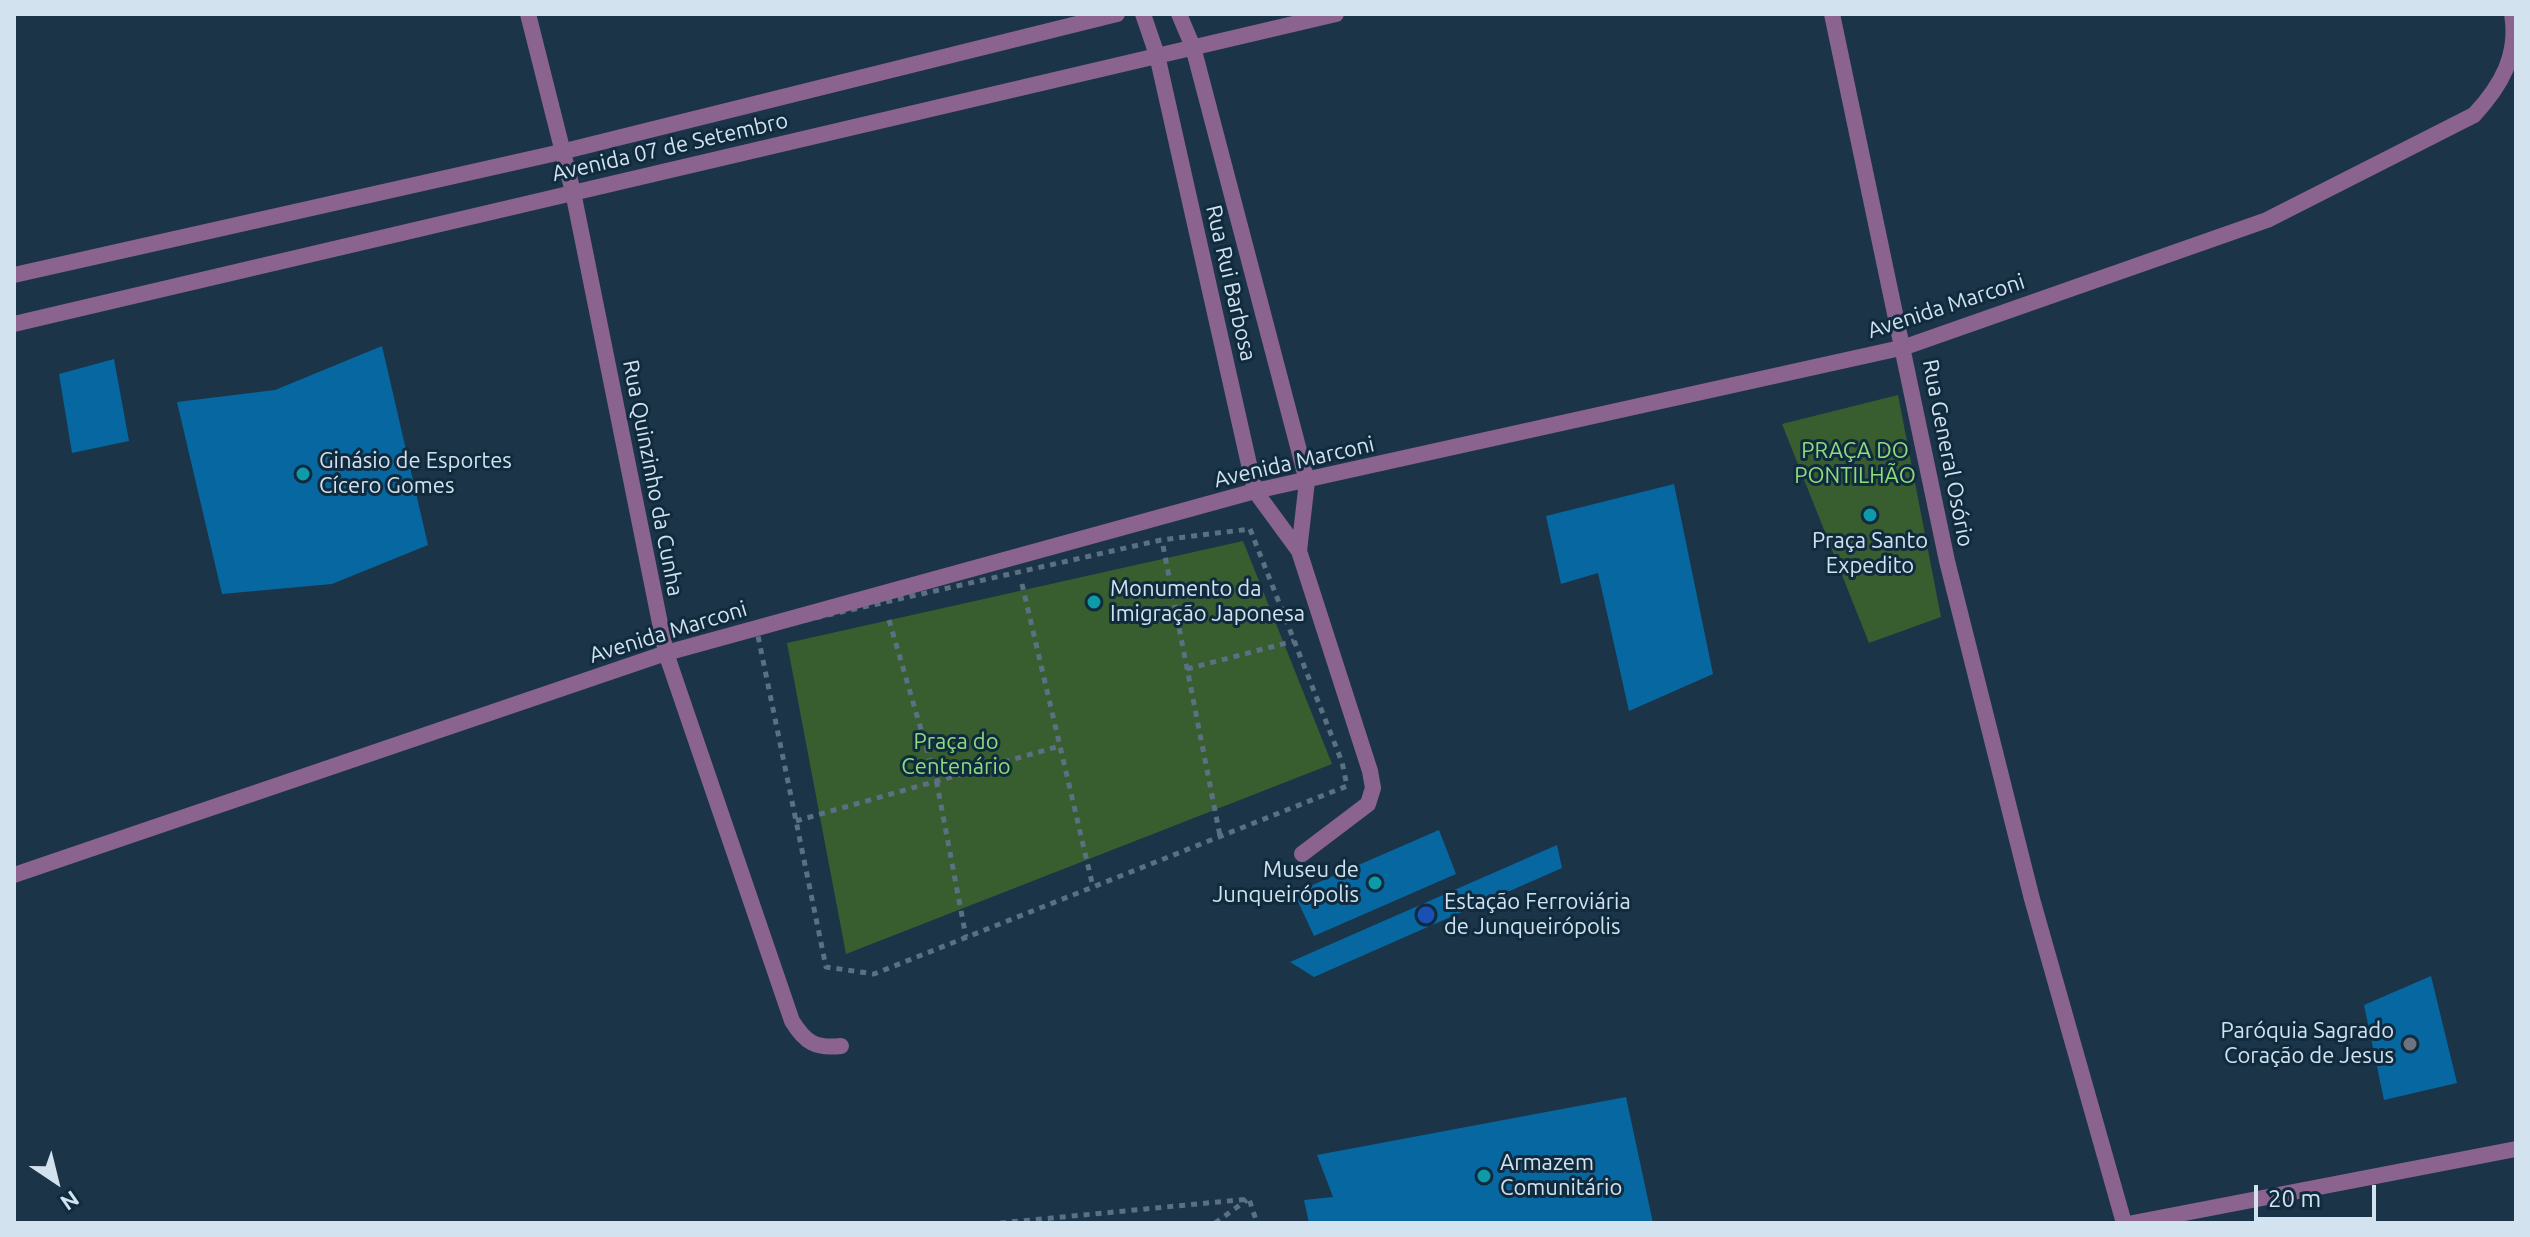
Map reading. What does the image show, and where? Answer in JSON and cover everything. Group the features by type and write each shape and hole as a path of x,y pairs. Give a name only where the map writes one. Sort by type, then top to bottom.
{"street":[{"name":"Rua Quinzinho da Cunha","path":"528,14 573,192 666,653 792,1021 804,1040 822,1048 841,1046"},
{"name":"Avenida 07 de Setembro","path":"14,275 561,152 1117,14"},
{"name":"Rua Rui Barbosa","path":"1143,14 1157,55 1255,491 1299,551 1373,788 1368,804 1302,854"},
{"name":"Rua Rui Barbosa","path":"1179,14 1193,47 1307,481 1299,551"},
{"name":"Avenida 07 de Setembro","path":"14,324 1336,14"},
{"name":"Rua General Osório","path":"1832,14 1905,347 1947,561 2032,899 2124,1223"},
{"name":"Avenida Marconi","path":"14,875 666,653 1255,491 1905,347 2267,220 2474,115 2494,93 2506,73 2512,56 2513,17"},
{"path":"2133,1223 2516,1149"}],"path":[{"path":"1250,529 1342,762 1347,786 874,974 826,967 757,631 1161,540 1250,529"},
{"path":"1161,540 1220,836"},
{"path":"1019,571 1093,887"},
{"path":"884,602 937,784 966,937"},
{"path":"1187,669 1294,641"},
{"path":"796,821 937,784 1060,746"},
{"path":"1000,1223 1249,1199"},
{"path":"1215,1223 1249,1199"},
{"path":"1249,1199 1257,1223"}],"green space":[{"name":"PRAÇA DO PONTILHÃO","path":"1898,395 1941,617 1869,643 1782,424"},
{"name":"Praça do Centenário","path":"1243,541 1332,764 846,954 787,643"}],"building":[{"name":"Ginásio de Esportes Cícero Gomes","path":"382,346 428,545 332,584 222,594 177,402 275,390"},
{"path":"114,359 129,441 72,453 59,374"},
{"path":"1674,484 1713,674 1629,711 1598,573 1561,584 1546,516"},
{"name":"Museu de Junqueirópolis","path":"1439,830 1456,874 1314,936 1294,893"},
{"name":"Estação Ferroviária de Junqueirópolis","path":"1557,845 1562,868 1314,977 1290,962"},
{"name":"Paróquia Sagrado Coração de Jesus","path":"2431,976 2457,1083 2384,1100 2364,1005"},
{"name":"Armazem Comunitário","path":"1626,1097 1653,1223 1309,1223 1304,1200 1333,1197 1317,1155"}],"place":[{"name":"Ginásio de Esportes Cícero Gomes","path":"303,474"},
{"name":"Praça Santo Expedito","path":"1870,515"},
{"name":"Monumento da Imigração Japonesa","path":"1094,602"},
{"name":"Museu de Junqueirópolis","path":"1375,883"},
{"name":"Estação Ferroviária de Junqueirópolis","path":"1426,915"},
{"name":"Paróquia Sagrado Coração de Jesus","path":"2410,1044"},
{"name":"Armazem Comunitário","path":"1484,1176"}]}
